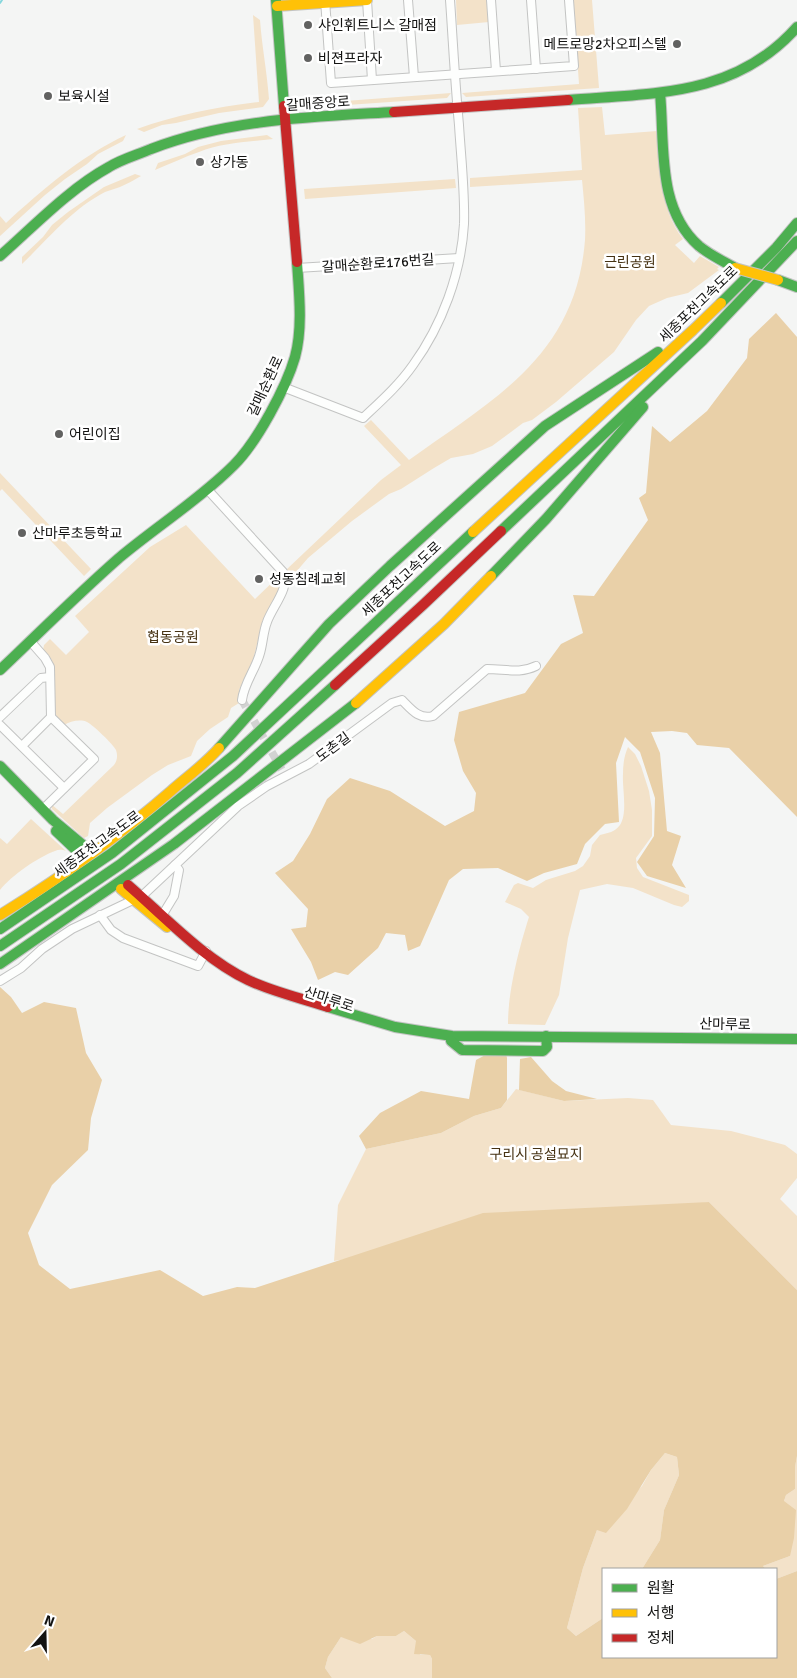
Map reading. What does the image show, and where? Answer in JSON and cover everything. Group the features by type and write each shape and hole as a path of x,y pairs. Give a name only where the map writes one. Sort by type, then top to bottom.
{"main road":[{"path":"277,3 367,0"},
{"name":"갈매순환로","path":"0,670 118,559 207,489 235,464 252,442 283,387 295,356 299,325 297,268 277,3"},
{"name":"갈매중앙로","path":"0,256 90,179 126,158 175,140 226,127 286,119 457,108 687,89 714,82 743,70 777,48 797,27"},
{"path":"660,92 666,182 672,208 679,223 693,241 710,254 735,268 778,280 797,288"},
{"name":"세종포천고속도로","path":"0,929 112,853 233,756 411,588 693,330 776,248 797,223"},
{"name":"세종포천고속도로","path":"0,946 121,864 237,773 424,604 702,341 797,241"},
{"path":"0,915 42,889 105,845 139,819 214,754 329,624 390,566 545,426 693,330"},
{"path":"0,964 174,844 350,710 444,624 546,519 702,341"},
{"path":"0,766 79,847 0,775"},
{"name":"산마루로","path":"125,887 204,954 223,973 260,992 354,1022 416,1036 450,1041 562,1038 797,1039"},
{"name":"산마루로","path":"204,954 243,978 262,986 362,1017 429,1033 452,1036 547,1039"}],"street":[{"path":"367,0 372,80"},
{"path":"408,0 414,77"},
{"path":"283,387 364,418 413,365 442,314 459,258 464,223 450,0"},
{"path":"491,0 496,72"},
{"path":"531,0 536,68"},
{"path":"325,1 331,83 574,66 569,0"},
{"name":"갈매순환로176번길","path":"297,268 459,258"},
{"path":"207,489 285,576 284,587 266,623 261,652 243,691 242,700"},
{"path":"31,642 49,662 51,718 94,759 43,809"},
{"name":"도촌길","path":"0,981 21,968 42,949 72,929 138,898 238,806 284,773 309,764 398,700 402,700 420,717 433,716 487,669 516,672 527,671 536,666"},
{"path":"0,716 41,678 50,677"},
{"path":"22,746 51,718"},
{"path":"0,725 64,788"},
{"path":"161,918 174,896 179,870 175,865"},
{"path":"100,915 111,930 123,938 198,966 204,954"}],"green space":[{"path":"456,0 487,0 489,22 457,25"},
{"path":"573,0 592,0 599,88 466,97 462,93 579,84"},
{"path":"253,15 260,20 268,89 269,99 263,107 219,113 162,125 144,132 137,129 197,112 259,102"},
{"path":"451,93 447,98 333,106 332,102"},
{"name":"근린공원","path":"602,107 605,135 657,131 660,173 665,201 675,227 683,239 675,245 694,263 700,256 719,267 717,269 719,270 688,293 667,298 649,306 636,320 614,352 532,420 523,423 492,446 473,454 451,458 401,489 389,494 352,521 308,558 285,589 289,579 286,570 381,480 401,465 364,426 371,420 409,460 500,394 526,371 548,345 566,315 578,280 585,240 582,180 470,187 470,178 582,170 578,108"},
{"path":"126,135 123,141 98,154 45,195 0,236 0,216 6,223 48,186 78,163 109,143"},
{"path":"267,135 273,139 235,143 208,149 155,170 158,163 185,154 198,147 221,141"},
{"path":"135,174 141,176 120,187 105,192 82,207 22,264 22,257 43,237 52,225 68,212 104,187"},
{"path":"455,179 456,188 305,199 304,189"},
{"path":"0,473 91,569 84,576 2,489 0,491"},
{"name":"협동공원","path":"186,525 255,599 280,575 281,585 262,625 253,660 239,690 239,703 231,708 228,717 210,729 197,741 191,756 168,765 107,808 90,823 88,836 84,838 52,809 51,804 63,814 114,765 117,752 107,739 87,722 76,721 64,725 57,718 53,664 43,650 44,645 50,639 66,655 89,632 75,616 150,547"},
{"path":"628,747 635,754 641,766 649,791 652,810 652,836 636,858 637,868 643,877 689,895 689,901 682,907 633,888 607,884 580,890 568,938 559,995 545,1025 508,1024 508,1011 515,970 529,917 521,909 505,902 514,885 518,883 533,888 546,880 575,871 583,866 590,856 592,845 600,835 614,831 620,825 624,814 623,779"},
{"path":"31,819 66,851 56,850 33,862 0,890 0,838 7,844"},
{"name":"구리시 공설묘지","path":"516,1089 564,1101 628,1098 653,1100 671,1125 731,1131 785,1145 797,1154 797,1178 780,1199 797,1216 797,1290 709,1202 334,1261 338,1205 366,1149 441,1133 474,1116 501,1108"},
{"path":"665,1453 677,1457 679,1475 664,1510 660,1540 643,1568 602,1568 602,1619 576,1636 567,1628 583,1568 597,1530 642,1486 651,1470"},
{"path":"797,1456 797,1571 777,1579 777,1568 765,1568 763,1566 790,1556 784,1501 786,1495 795,1489"},
{"path":"404,1631 416,1641 420,1655 430,1655 432,1659 432,1678 332,1678 325,1668 328,1657 341,1637 372,1639 377,1636 396,1636"}],"shaded area":[{"path":"776,313 797,337 797,817 729,748 697,745 687,733 672,731 651,732 660,753 667,831 681,836 672,865 686,888 647,876 637,862 654,836 655,798 640,752 625,737 616,763 619,822 605,824 585,844 577,864 544,873 527,881 498,868 463,869 449,880 420,946 408,951 405,935 386,933 378,948 348,975 335,972 318,980 311,962 291,929 306,927 308,909 275,873 293,861 310,834 327,799 350,778 390,791 445,826 474,811 476,793 463,771 454,740 459,712 525,693 561,644 583,633 573,595 594,596 648,520 639,498 646,493 652,426 670,442 707,411 747,358 749,339"},
{"path":"0,987 11,997 22,1013 44,1002 76,1008 86,1053 102,1080 91,1118 88,1150 52,1185 28,1233 39,1265 70,1289 160,1270 203,1296 237,1287 255,1288 483,1213 709,1202 797,1290 797,1456 795,1489 786,1495 784,1501 796,1510 794,1538 790,1556 763,1566 765,1568 643,1568 660,1540 664,1510 679,1475 677,1457 665,1453 651,1470 627,1509 606,1533 597,1530 583,1568 567,1628 576,1636 602,1619 602,1658 777,1658 777,1579 797,1571 797,1678 432,1678 432,1659 430,1655 414,1654 416,1641 404,1631 396,1636 377,1636 360,1644 341,1637 328,1657 325,1668 332,1678 0,1678"},
{"path":"489,1053 506,1054 507,1058 507,1100 501,1108 474,1116 441,1133 366,1149 359,1136 380,1113 421,1091 469,1099 476,1060"},
{"path":"531,1057 552,1081 566,1091 597,1099 564,1101 519,1090 520,1059"}],"tunnel":[{"path":"242,700 282,770"}],"traffic: fast":[{"path":"276,0 284,106"},
{"path":"568,100 662,92 692,87 720,79 747,67 773,50 797,27"},
{"path":"660,93 665,174 675,213 685,231 699,246 735,268"},
{"path":"0,256 52,208 94,176 124,159 151,149 180,139 240,125 301,118 394,112"},
{"path":"721,303 776,248 797,223"},
{"path":"501,531 702,341 797,241"},
{"path":"0,670 119,558 221,477 234,465 252,443 278,399 295,357 300,322 297,262"},
{"path":"778,280 797,287"},
{"path":"219,748 329,624 390,566 545,426 658,352"},
{"path":"491,576 546,519 643,407"},
{"path":"0,929 112,853 233,756 473,532"},
{"path":"0,946 121,864 237,773 335,685"},
{"path":"0,964 174,844 356,703"},
{"path":"0,766 53,820 83,845"},
{"path":"56,831 76,850"},
{"path":"328,1007 395,1027 452,1036 797,1039"},
{"path":"451,1041 462,1050 543,1051 547,1047 546,1036"}],"traffic: slow":[{"path":"277,6 367,0"},
{"path":"735,268 778,280"},
{"path":"473,532 721,303"},
{"path":"356,703 444,624 491,576"},
{"path":"0,915 44,887 109,841 208,760 219,748"},
{"path":"121,889 167,927"}],"traffic: jam":[{"path":"394,112 568,100"},
{"path":"284,106 297,262"},
{"path":"335,685 501,531"},
{"path":"128,885 185,937 232,971 267,988 328,1007"}],"place":[{"name":"샤인휘트니스 갈매점","path":"308,25"},
{"name":"메트로망2차오피스텔","path":"677,44"},
{"name":"비젼프라자","path":"308,58"},
{"name":"보육시설","path":"48,96"},
{"name":"상가동","path":"200,162"},
{"name":"어린이집","path":"59,434"},
{"name":"산마루초등학교","path":"22,533"},
{"name":"성동침례교회","path":"259,579"}]}
